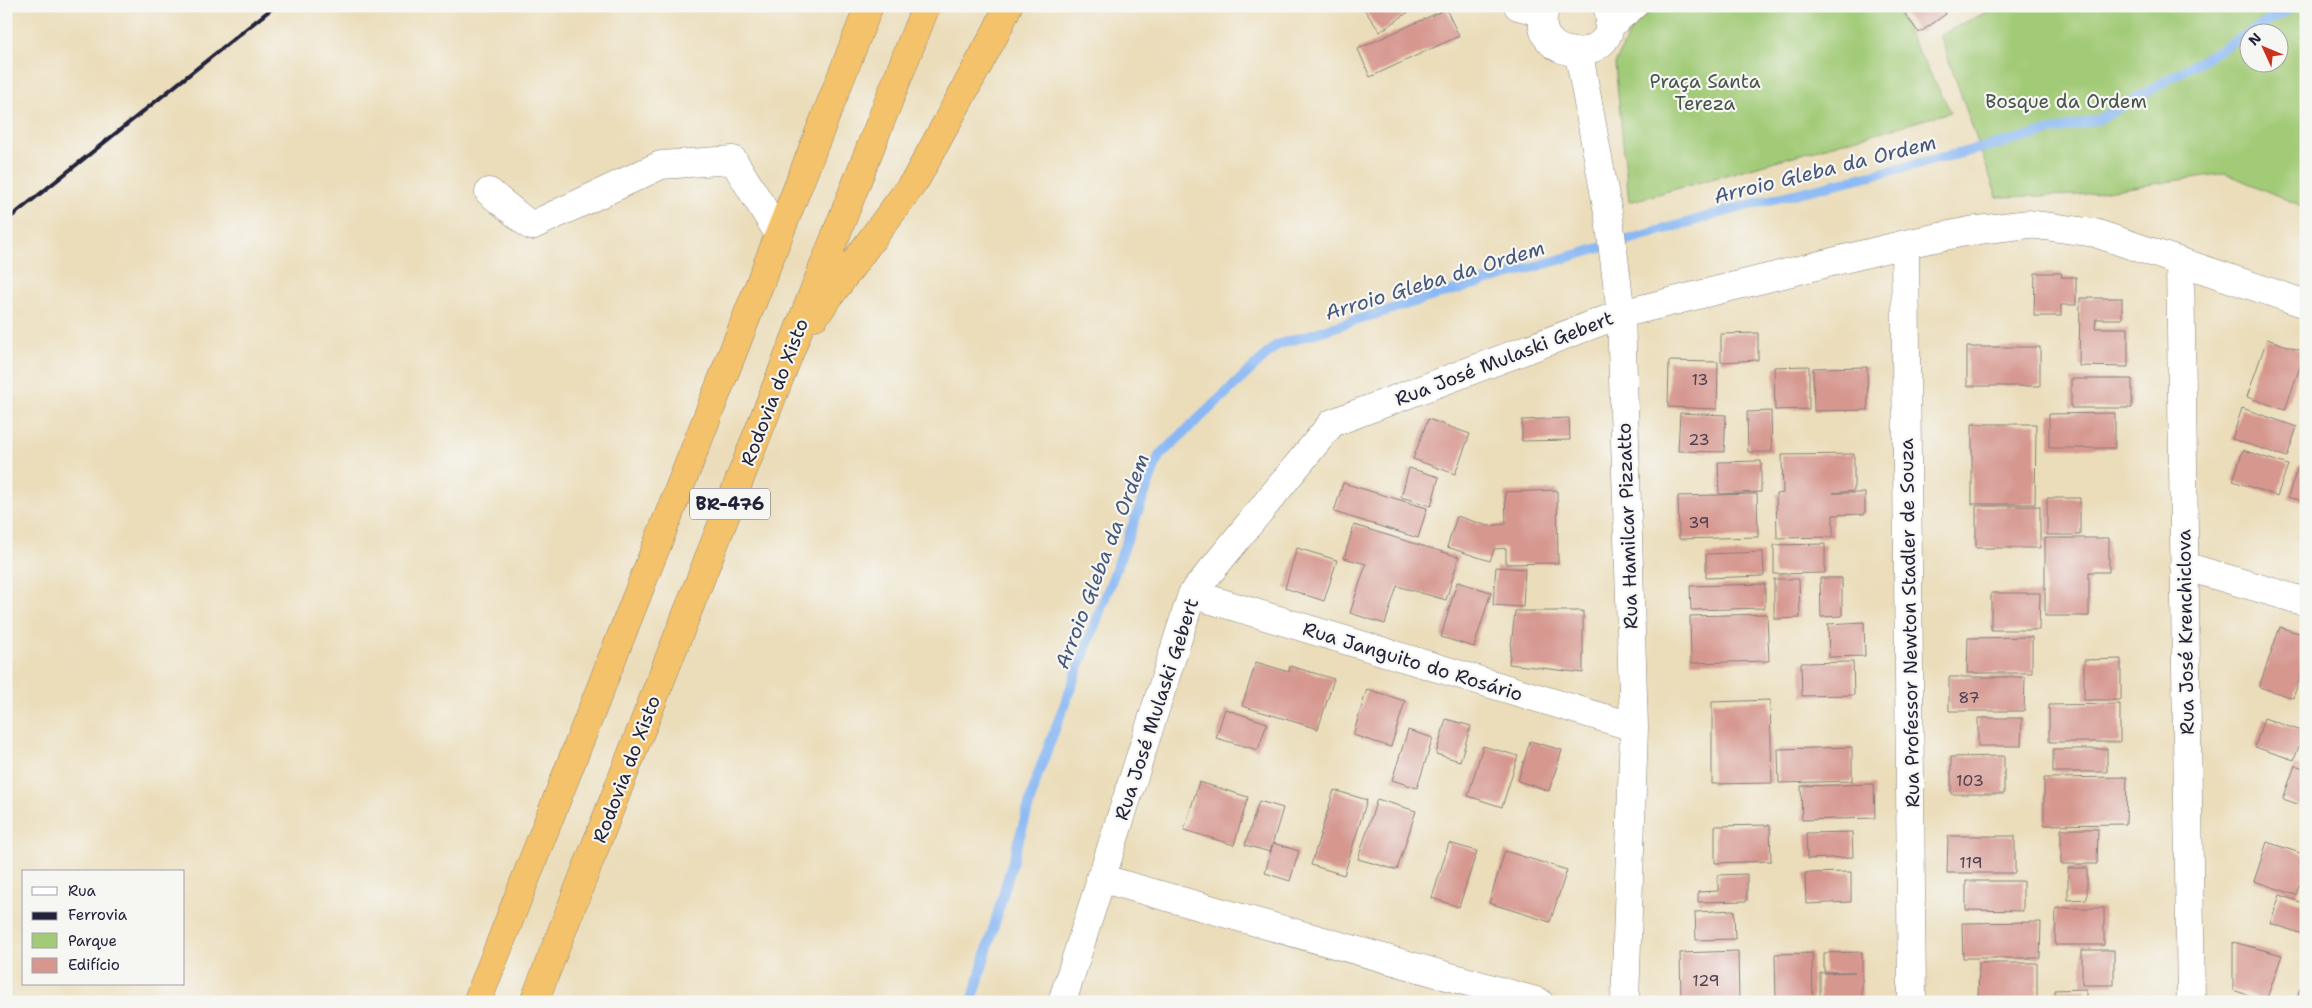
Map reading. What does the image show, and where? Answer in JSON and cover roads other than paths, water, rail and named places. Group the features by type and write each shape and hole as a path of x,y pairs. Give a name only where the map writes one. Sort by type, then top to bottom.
{"highway":[{"name":"BR-476","path":"477,1002 869,6"},
{"name":"Rodovia do Xisto","path":"534,1002 926,6"},
{"path":"792,348 916,178 996,32 1008,6"}],"street":[{"path":"1518,6 1545,9 1546,33 1551,42 1559,49 1579,54 1598,46 1606,37 1608,16 1633,6"},
{"name":"Rua Hamilcar Pizzatto","path":"1579,54 1609,218 1620,305 1634,727 1625,1002"},
{"path":"489,192 531,226 661,165 733,160 779,234"},
{"name":"Rua José Mulaski Gebert","path":"1062,1002 1192,594 1332,423 1620,305 1970,231 2029,224 2095,233 2306,304"},
{"name":"Rua Professor Newton Stadler de Souza","path":"1905,244 1912,1002"},
{"name":"Rua José Krenchiclova","path":"2180,262 2191,1002"},
{"path":"2184,566 2306,602"},
{"name":"Rua Janguito do Rosário","path":"1192,594 1634,727"},
{"path":"1100,878 1539,1002"}],"waterway":[{"name":"Arroio Gleba da Ordem","path":"972,1002 1038,774 1159,456 1277,345 1427,298 1745,206 2100,119 2295,6"}],"railway":[{"path":"6,221 275,6"}],"park label":[{"name":"Praça Santa Tereza","path":"1705,92"},
{"name":"Bosque da Ordem","path":"2066,101"}]}
